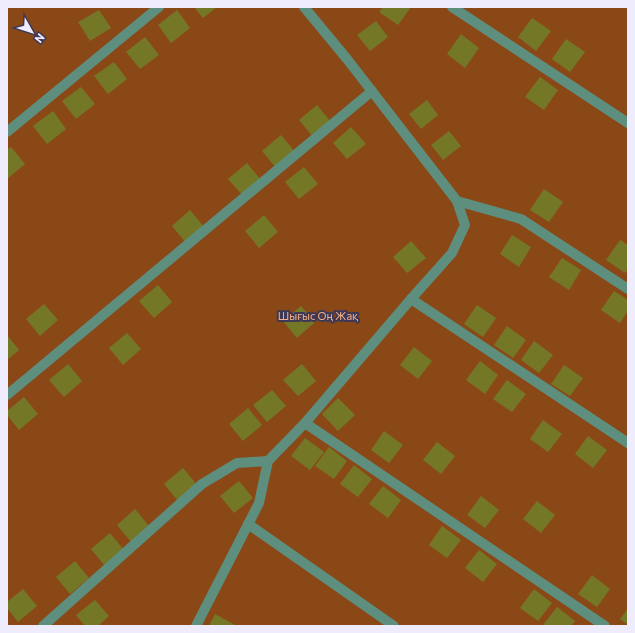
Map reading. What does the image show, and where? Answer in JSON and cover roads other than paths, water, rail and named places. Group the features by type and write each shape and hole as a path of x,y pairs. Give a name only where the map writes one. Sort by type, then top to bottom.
{"street":[{"path":"7,132 159,7"},
{"path":"196,626 259,503 268,461 305,424 452,253 465,225 457,200 347,58 304,7"},
{"path":"452,7 628,123"},
{"path":"7,395 372,91"},
{"path":"457,200 521,219 628,289"},
{"path":"411,299 628,443"},
{"path":"305,424 605,626"},
{"path":"43,626 202,484 237,463 268,461"},
{"path":"248,524 394,626"}],"park label":[{"name":"Шығыс Оң Жақ","path":"318,316"}]}
